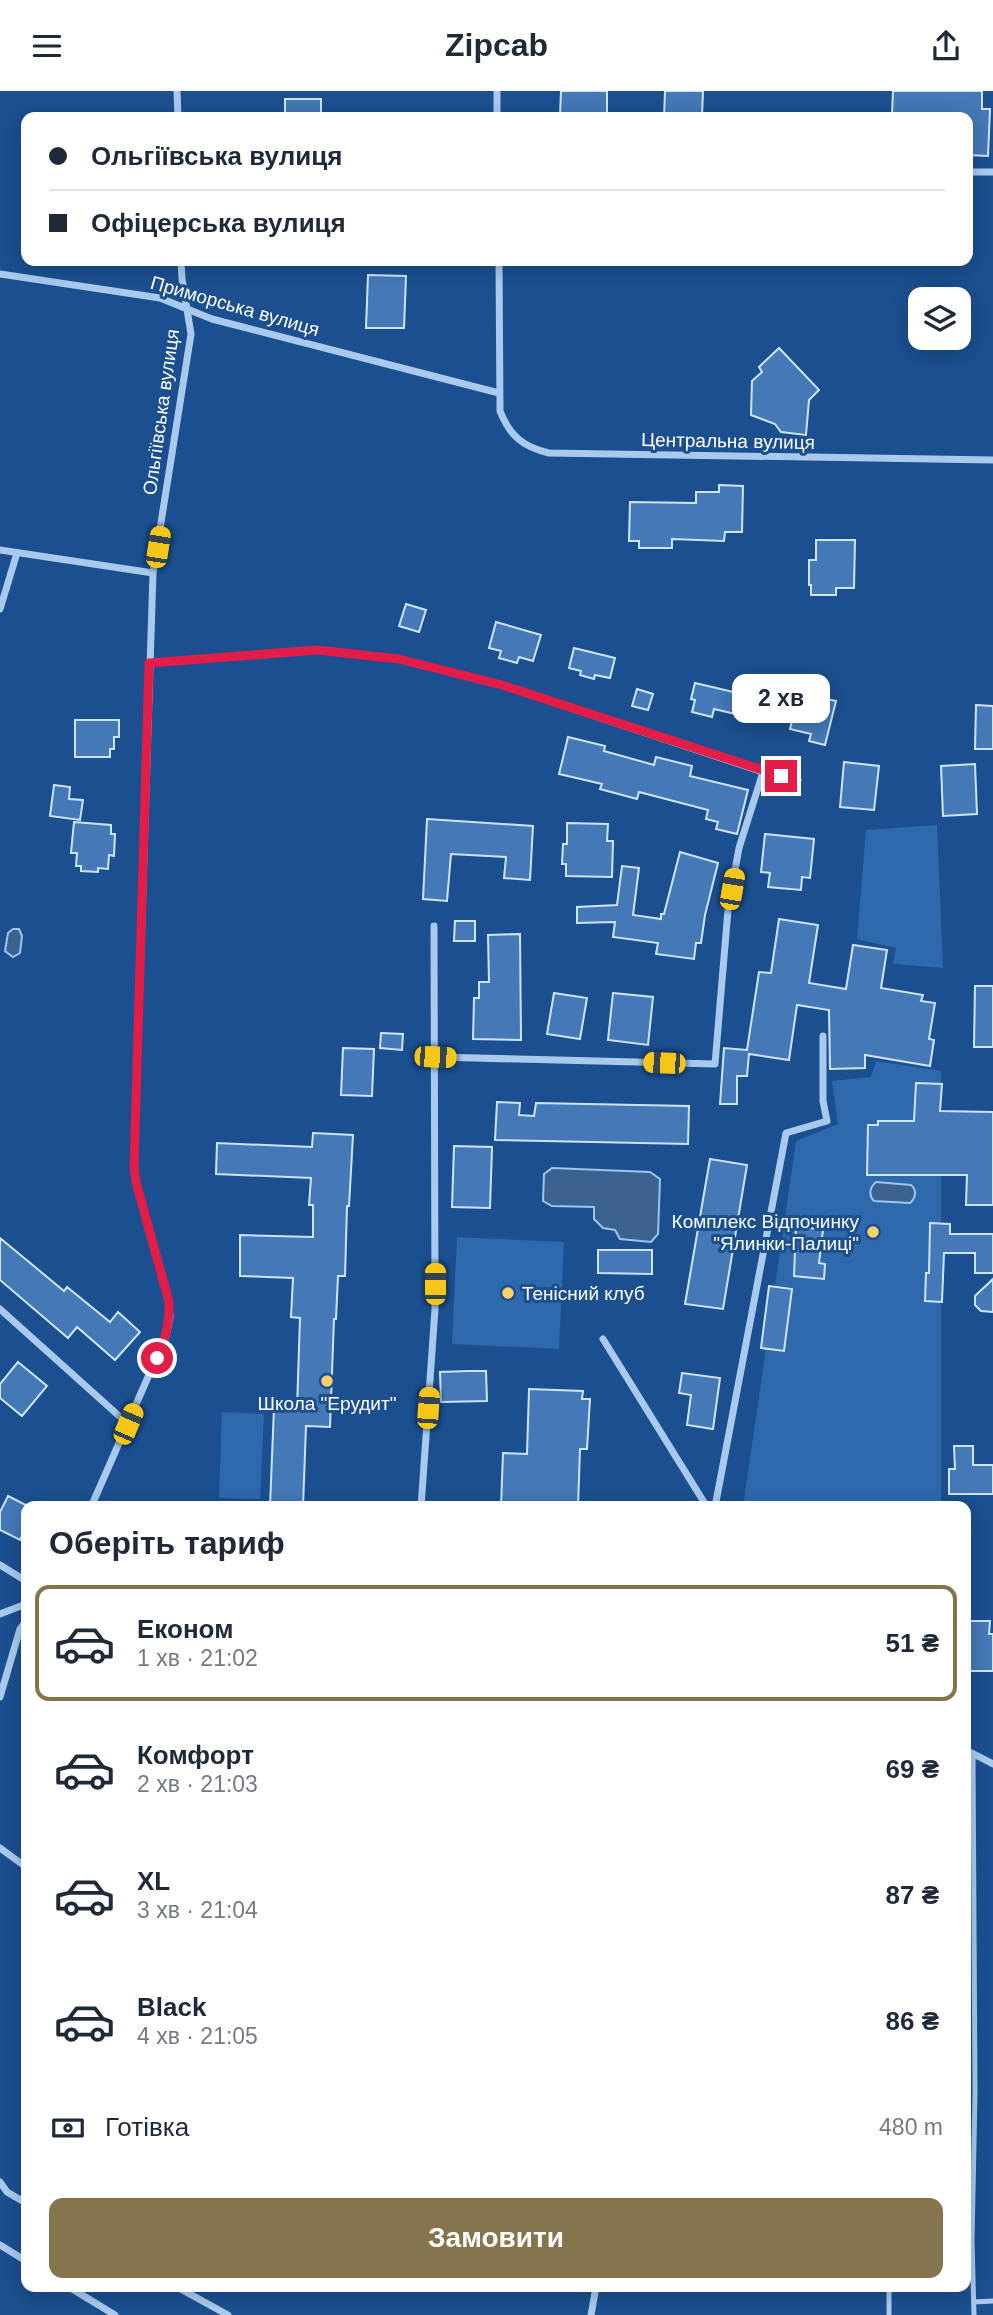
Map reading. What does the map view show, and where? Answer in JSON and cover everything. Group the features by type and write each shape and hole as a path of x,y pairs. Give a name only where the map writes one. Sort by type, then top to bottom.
{"street":[{"path":"177,91 178,112"},
{"path":"497,91 497,112"},
{"path":"973,172 993,172"},
{"name":"Ольгіївська вулиця","path":"94,1501 166,1336 170,1318 169,1302 134,1167 153,573 191,334 182,266"},
{"name":"Центральна вулиця","path":"499,266 500,411 517,440 532,449 549,453 993,460"},
{"name":"Приморська вулиця","path":"0,274 160,298 212,319 499,393"},
{"path":"0,550 153,573"},
{"path":"0,608 17,552"},
{"path":"149,663 317,650 399,659 502,685 764,772 798,780"},
{"path":"435,1057 715,1064 728,910 739,848 764,772"},
{"path":"421,1501 435,1309 434,926"},
{"path":"716,1501 786,1133 827,1121 823,1101 823,1035"},
{"path":"0,1309 128,1424"},
{"path":"603,1339 703,1501"},
{"path":"0,1565 21,1578"},
{"path":"0,1614 21,1606"},
{"path":"0,1697 21,1628"},
{"path":"971,1753 993,1764"},
{"path":"0,1848 21,1863"},
{"path":"0,2182 7,2192 21,2200"},
{"path":"0,2245 21,2258"},
{"path":"77,2292 115,2315"},
{"path":"186,2292 228,2315"},
{"path":"591,2315 595,2292"}],"lane":[{"path":"971,1866 975,2094 971,2192"},
{"path":"971,2265 974,2315"},
{"path":"889,2315 890,2292"},
{"path":"974,2302 993,2301"}],"shaded area":[{"path":"937,825 943,968 893,964 896,948 857,939 866,830"},
{"path":"19,929 22,936 20,953 13,957 5,951 8,933"},
{"path":"876,1061 941,1071 941,1501 744,1501 796,1141 838,1124 832,1081 871,1077"},
{"path":"552,1168 650,1172 660,1179 658,1234 651,1242 620,1239 615,1230 603,1228 594,1219 594,1207 552,1206 543,1201 544,1174"},
{"path":"876,1182 911,1185 915,1196 910,1203 874,1201 870,1191"},
{"name":"Тенісний клуб","path":"457,1237 564,1242 559,1349 452,1344"},
{"path":"222,1412 264,1414 260,1499 219,1498"}],"building":[{"path":"561,91 607,91 607,112 560,112"},
{"path":"665,91 703,91 702,112 664,112"},
{"path":"893,91 982,91 982,109 990,109 988,156 973,155 973,112 892,112"},
{"path":"285,99 321,99 321,112 285,112"},
{"path":"368,275 406,276 404,328 366,328"},
{"path":"779,348 819,390 809,400 806,435 781,432 775,424 751,415 752,381 762,372 759,367"},
{"path":"719,485 743,486 742,532 725,532 724,541 672,539 672,548 639,548 639,541 629,541 630,502 696,503 696,492 719,492"},
{"path":"816,540 855,540 854,588 836,588 836,595 811,595 809,560 816,560"},
{"path":"406,604 426,610 419,632 399,626"},
{"path":"496,622 541,635 533,661 519,657 517,663 499,658 501,651 489,648"},
{"path":"574,648 615,658 610,678 595,675 594,679 569,668"},
{"path":"695,683 742,694 745,684 769,690 761,720 714,709 712,717 692,712 695,700 691,699"},
{"path":"637,689 653,694 648,710 632,706"},
{"path":"799,693 836,701 825,745 809,741 811,734 790,729"},
{"path":"976,705 993,706 993,749 975,749"},
{"path":"75,720 119,720 119,737 114,737 114,749 110,749 110,757 75,757"},
{"path":"568,737 605,746 604,751 654,765 656,757 692,766 690,776 748,790 737,834 716,829 718,822 706,819 708,810 639,792 637,799 600,789 602,784 559,774"},
{"path":"844,762 879,766 874,810 840,807"},
{"path":"975,764 977,814 943,816 941,766"},
{"path":"54,785 70,787 69,799 83,800 80,820 50,816"},
{"path":"427,819 533,826 530,880 504,878 506,857 451,854 447,901 423,899"},
{"path":"74,822 111,825 111,834 115,834 114,856 109,855 108,869 98,868 98,872 81,871 81,866 76,866 77,853 71,853"},
{"path":"567,823 608,824 607,841 613,841 612,877 566,876 566,864 562,864 563,844 567,844"},
{"path":"765,834 814,839 810,878 802,877 801,890 768,887 770,873 761,872"},
{"path":"680,852 718,863 701,943 696,943 694,959 656,954 658,943 613,937 615,922 577,923 577,907 617,905 622,866 639,868 633,915 661,919"},
{"path":"779,919 818,925 809,983 846,989 853,945 887,950 881,988 923,995 921,1001 935,1003 929,1039 934,1040 930,1066 865,1055 865,1068 830,1069 829,1010 797,1005 789,1060 749,1054 747,1076 737,1076 737,1104 720,1104 724,1048 747,1050 759,972 771,973"},
{"path":"455,921 475,921 475,941 454,941"},
{"path":"520,934 521,1040 473,1039 474,998 479,998 479,982 489,982 488,935"},
{"path":"975,986 993,986 993,1047 974,1047"},
{"path":"554,993 587,998 580,1039 547,1034"},
{"path":"613,993 653,997 648,1045 608,1040"},
{"path":"381,1033 403,1034 402,1050 380,1048"},
{"path":"343,1048 374,1049 372,1096 341,1095"},
{"path":"916,1083 942,1084 940,1111 993,1112 993,1205 966,1205 967,1175 867,1175 868,1125 878,1125 878,1121 914,1121"},
{"path":"497,1102 520,1103 519,1115 534,1116 536,1103 689,1106 688,1144 495,1140"},
{"path":"313,1133 353,1135 345,1276 338,1276 334,1319 330,1427 306,1426 303,1501 270,1501 274,1407 297,1408 300,1318 291,1317 293,1278 240,1276 240,1235 313,1237 313,1205 309,1205 311,1178 216,1174 217,1143 312,1147"},
{"path":"454,1146 492,1147 490,1208 452,1207"},
{"path":"710,1159 747,1165 723,1309 685,1304"},
{"path":"930,1223 950,1224 950,1234 993,1234 993,1273 975,1273 975,1253 944,1253 942,1302 925,1301 926,1273 929,1273"},
{"path":"796,1226 823,1230 819,1263 825,1264 824,1279 794,1276"},
{"path":"0,1238 64,1291 67,1287 110,1322 118,1312 140,1332 115,1360 77,1327 68,1338 0,1280"},
{"path":"598,1250 652,1250 652,1274 598,1273"},
{"path":"993,1279 993,1312 981,1311 975,1305 975,1296"},
{"path":"769,1286 792,1289 784,1351 761,1348"},
{"path":"18,1362 47,1386 22,1416 0,1398 0,1384"},
{"path":"486,1371 487,1401 441,1402 440,1372"},
{"path":"682,1373 720,1378 713,1429 687,1425 691,1395 679,1393"},
{"path":"529,1389 583,1391 582,1399 590,1399 587,1449 580,1449 578,1501 501,1501 503,1453 527,1454"},
{"path":"954,1446 973,1446 973,1465 993,1465 993,1494 949,1494 949,1469 955,1469"},
{"path":"8,1496 21,1502 20,1540 0,1530 0,1512"},
{"path":"971,1621 990,1621 989,1634 993,1634 993,1671 971,1671"}],"place":[{"name":"Комплекс Відпочинку \"Ялинки-Палиці\"","path":"873,1232"},
{"name":"Тенісний клуб","path":"508,1293"},
{"name":"Школа \"Ерудит\"","path":"327,1381"}],"route":[{"path":"157,1358 170,1318 169,1302 134,1167 149,663 317,650 399,659 502,685 781,776"}]}
